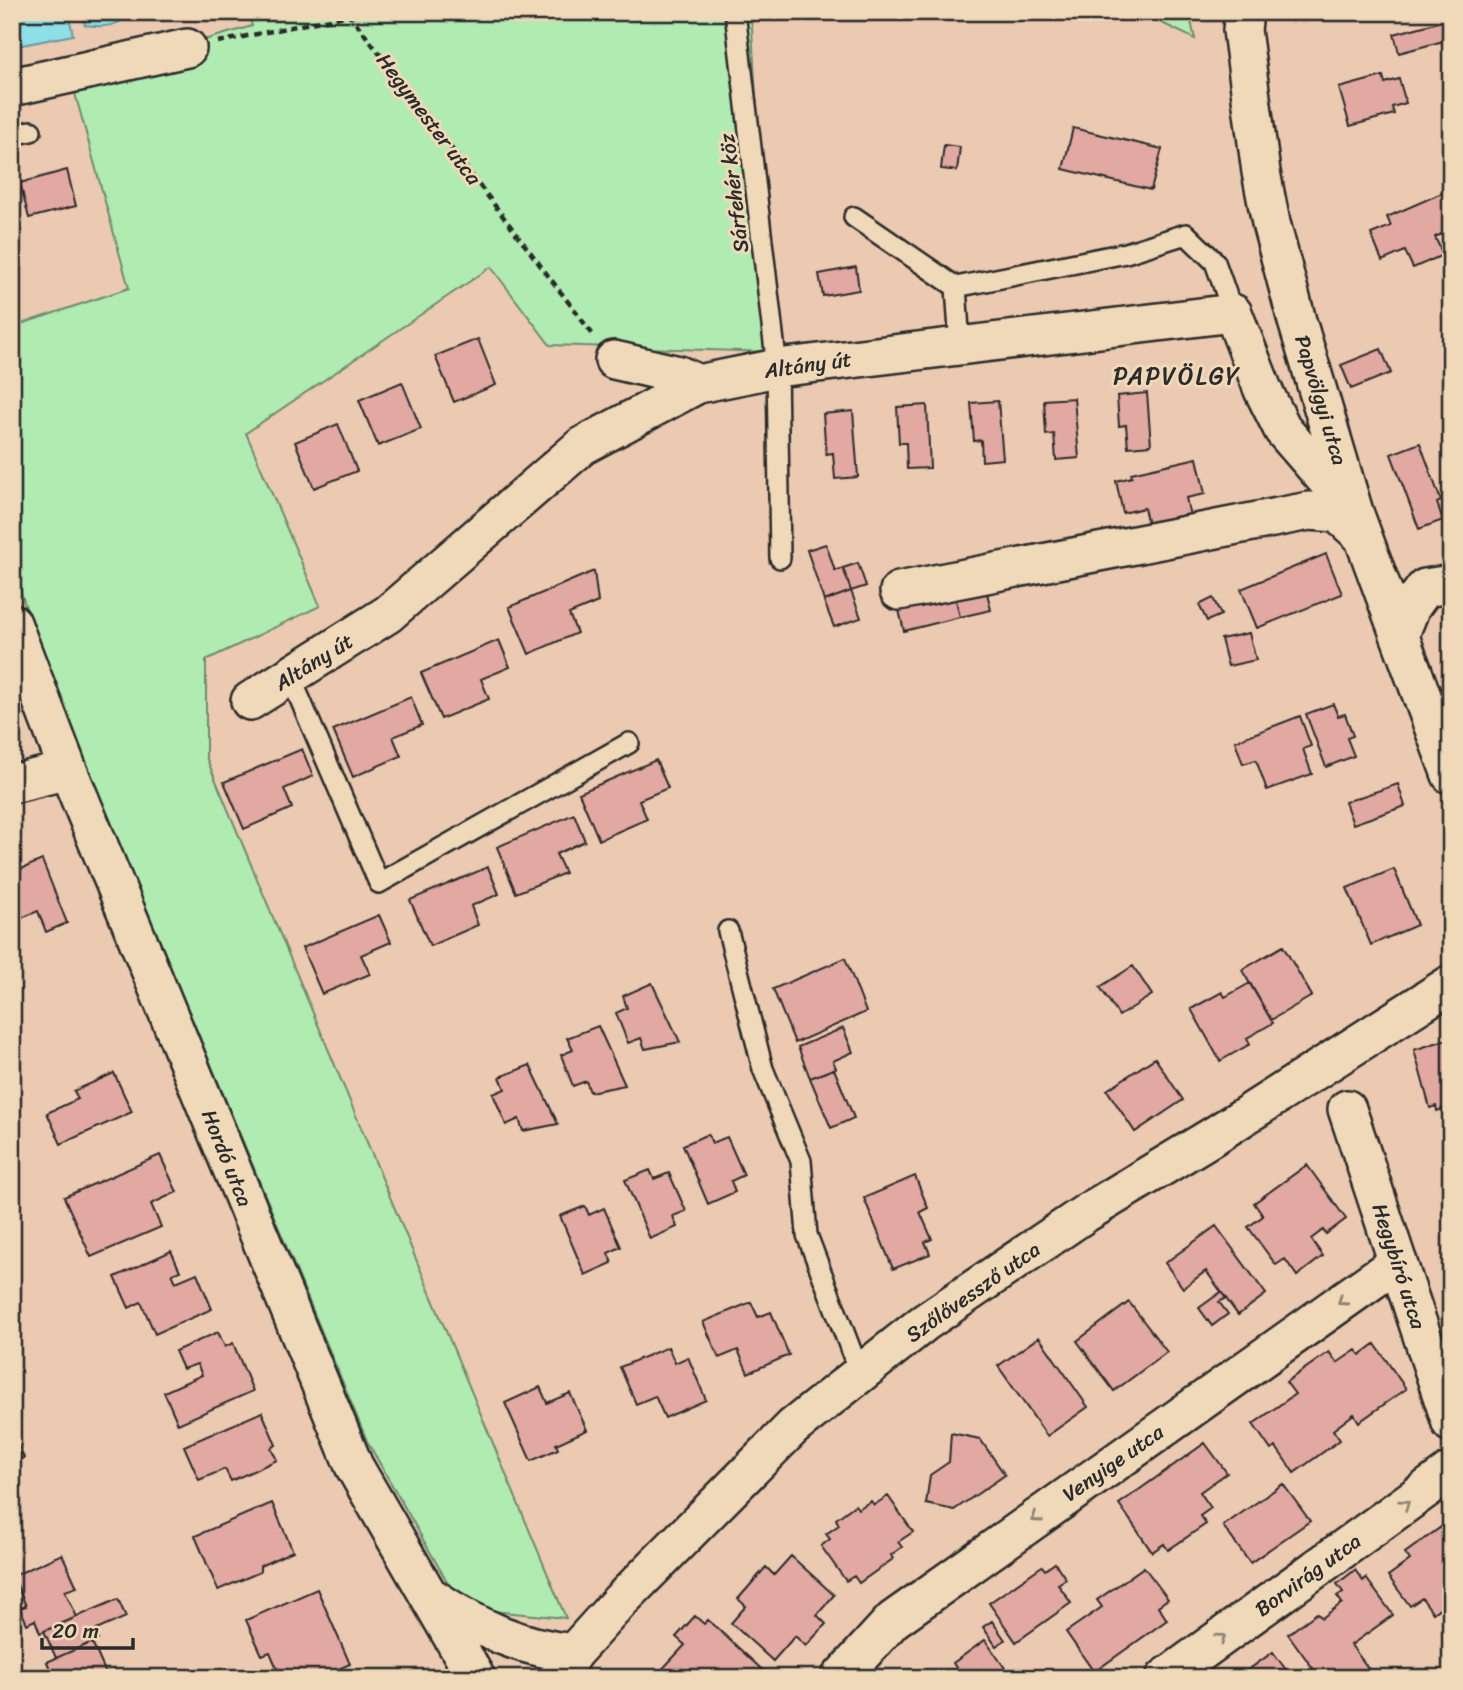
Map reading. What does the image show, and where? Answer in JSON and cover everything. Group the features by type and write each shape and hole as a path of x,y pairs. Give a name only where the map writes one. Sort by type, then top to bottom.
{"street":[{"name":"Papvölgyi utca","path":"1244,12 1244,43 1270,223 1360,526 1401,632 1451,775"},
{"path":"12,86 187,48"},
{"name":"Altány út","path":"250,701 291,678 388,614 582,446 698,384 777,368 1233,313"},
{"path":"1233,313 1263,390 1283,430 1360,526"},
{"path":"614,360 679,375 698,384"},
{"path":"899,591 1309,511 1337,513 1360,526"},
{"path":"1401,632 1411,607 1425,589 1451,584"},
{"name":"Hordó utca","path":"12,623 68,770 354,1466 476,1678"},
{"path":"12,784 68,770"},
{"name":"Szőlővessző utca","path":"566,1665 620,1601 793,1427 924,1323 1086,1213 1451,984"},
{"name":"Hegybíró utca","path":"1347,1109 1451,1423"},
{"name":"Venyige utca","path":"840,1678 893,1620 1398,1262"},
{"name":"Borvirág utca","path":"1166,1678 1451,1471"},
{"path":"428,1595 472,1624 512,1642 540,1650 566,1665"}],"lane":[{"name":"Sárfehér köz","path":"735,12 777,368 780,558"},
{"path":"854,217 956,287 1126,253 1186,234 1215,262 1233,313"},
{"path":"956,287 960,346"},
{"path":"291,678 379,883 629,743"},
{"path":"728,931 763,1069 801,1161 807,1235 860,1374"}],"path":[{"name":"Hegymester utca","path":"187,48 350,15 614,360"}],"green space":[{"path":"248,12 751,12 771,352 550,345 491,267 246,433 320,606 206,660 206,757 566,1618 462,1608 367,1441 40,652 12,564 12,327 129,288 71,79 252,26"},
{"path":"1139,12 1189,12 1195,39"}],"water":[{"path":"12,12 68,12 73,35 12,47"},
{"path":"83,12 134,12 117,23 99,26 85,25"}],"building":[{"path":"1446,20 1451,39 1399,53 1394,34"},
{"path":"1383,76 1385,83 1399,79 1406,103 1392,107 1394,114 1350,126 1339,88"},
{"path":"1073,128 1162,149 1151,190 1063,169"},
{"path":"944,145 960,147 957,171 941,169"},
{"path":"67,170 76,206 29,218 20,183"},
{"path":"1451,189 1451,230 1435,237 1443,255 1413,268 1405,251 1382,261 1371,234 1391,226 1387,217"},
{"path":"856,267 859,290 823,296 819,274"},
{"path":"478,339 496,385 454,402 435,356"},
{"path":"1381,349 1391,373 1351,389 1341,365"},
{"path":"402,382 421,429 378,446 359,400"},
{"path":"1147,393 1151,445 1128,447 1126,425 1119,426 1117,396"},
{"path":"1074,398 1079,458 1056,460 1054,434 1046,435 1044,400"},
{"path":"998,401 1003,459 982,461 981,440 974,441 971,403"},
{"path":"927,405 930,468 907,469 906,443 899,443 897,407"},
{"path":"853,411 858,477 835,479 833,453 826,454 823,414"},
{"path":"338,424 357,471 314,488 295,442"},
{"path":"1420,443 1441,501 1437,503 1443,520 1419,529 1391,454"},
{"path":"1197,458 1205,494 1186,498 1191,520 1149,529 1144,508 1123,513 1116,481 1132,477 1131,473"},
{"path":"826,544 835,571 843,568 851,591 824,601 807,550"},
{"path":"1326,554 1342,594 1257,628 1241,589"},
{"path":"858,563 866,586 851,591 843,568"},
{"path":"594,571 598,602 569,614 577,633 529,654 509,607"},
{"path":"985,584 991,610 960,617 954,592"},
{"path":"851,591 861,618 834,627 824,601"},
{"path":"954,592 960,617 904,631 898,606"},
{"path":"1213,598 1221,615 1207,621 1199,605"},
{"path":"1249,633 1256,660 1228,666 1221,639"},
{"path":"499,640 510,667 481,679 489,699 441,719 421,673"},
{"path":"411,697 422,725 393,737 401,756 353,777 333,730"},
{"path":"1333,704 1338,716 1345,714 1353,736 1347,738 1354,756 1326,767 1306,714"},
{"path":"1300,716 1311,746 1303,749 1312,774 1267,790 1256,760 1243,764 1235,741"},
{"path":"302,749 313,776 284,789 292,808 244,829 224,782"},
{"path":"656,760 668,788 639,800 647,819 599,840 579,793"},
{"path":"1398,784 1405,806 1353,824 1345,802"},
{"path":"574,814 585,841 556,854 565,873 516,893 497,847"},
{"path":"42,860 67,923 46,932 38,911 12,922 12,873"},
{"path":"488,867 499,894 471,906 478,925 430,946 410,900"},
{"path":"1394,869 1417,925 1371,945 1347,888"},
{"path":"379,915 391,942 361,955 370,974 322,994 302,948"},
{"path":"1283,946 1312,996 1271,1020 1242,970"},
{"path":"845,958 866,1012 795,1043 773,989"},
{"path":"1133,966 1152,995 1119,1016 1100,987"},
{"path":"652,983 680,1042 645,1049 641,1038 628,1043 616,1013 627,1008 623,996"},
{"path":"1250,983 1273,1023 1247,1038 1250,1044 1220,1061 1191,1009 1222,992 1225,997"},
{"path":"598,1026 625,1085 590,1092 586,1081 573,1086 561,1055 573,1050 567,1038"},
{"path":"843,1028 853,1052 833,1061 836,1068 810,1078 798,1047"},
{"path":"1451,1038 1451,1106 1437,1111 1436,1106 1430,1108 1414,1050"},
{"path":"1155,1058 1183,1100 1135,1132 1107,1090"},
{"path":"530,1065 558,1124 523,1131 519,1119 506,1125 493,1094 505,1089 500,1077"},
{"path":"834,1069 854,1118 831,1128 810,1078"},
{"path":"114,1073 132,1112 61,1144 47,1113 78,1099 74,1091"},
{"path":"1451,1106 1451,1130 1444,1109"},
{"path":"708,1134 712,1143 727,1137 744,1175 731,1181 735,1192 708,1204 683,1145"},
{"path":"160,1155 177,1192 151,1204 161,1227 91,1257 64,1197"},
{"path":"1307,1165 1346,1219 1326,1234 1323,1230 1311,1239 1323,1256 1297,1276 1285,1259 1276,1265 1248,1227 1263,1216 1254,1203"},
{"path":"650,1170 654,1179 669,1173 686,1211 673,1216 677,1227 650,1239 625,1180"},
{"path":"915,1176 928,1208 920,1212 932,1239 925,1242 930,1254 893,1269 864,1198"},
{"path":"585,1206 589,1215 604,1208 621,1247 608,1253 612,1263 585,1275 560,1216"},
{"path":"1216,1226 1266,1294 1238,1315 1206,1271 1183,1288 1165,1263"},
{"path":"171,1251 180,1271 172,1274 176,1282 197,1273 212,1309 155,1334 141,1302 129,1308 115,1277"},
{"path":"1221,1292 1226,1298 1219,1302 1228,1314 1212,1326 1199,1308"},
{"path":"751,1302 758,1317 771,1312 789,1355 748,1373 738,1350 719,1358 703,1322"},
{"path":"1129,1302 1167,1352 1114,1391 1077,1341"},
{"path":"218,1332 225,1347 233,1343 253,1391 178,1424 164,1392 202,1375 197,1364 183,1369 175,1351"},
{"path":"1039,1337 1088,1407 1047,1436 998,1366"},
{"path":"1375,1344 1406,1389 1359,1422 1354,1414 1333,1430 1340,1440 1294,1473 1276,1447 1271,1450 1253,1424 1295,1394 1286,1382 1329,1352 1337,1363 1356,1350 1360,1355"},
{"path":"668,1347 675,1363 688,1357 706,1400 665,1418 655,1396 636,1404 620,1367"},
{"path":"540,1387 547,1403 570,1393 587,1430 556,1444 558,1449 531,1461 505,1403"},
{"path":"262,1412 276,1445 271,1448 277,1460 231,1481 225,1469 199,1480 184,1446"},
{"path":"12,1431 24,1458 12,1464"},
{"path":"951,1433 980,1439 1005,1475 954,1510 926,1504 930,1475 949,1462"},
{"path":"1205,1443 1227,1473 1200,1492 1211,1508 1200,1516 1206,1524 1168,1550 1164,1544 1152,1552 1119,1504"},
{"path":"1283,1484 1310,1521 1250,1563 1223,1526"},
{"path":"888,1496 913,1532 898,1542 902,1547 891,1555 893,1559 859,1583 854,1576 846,1581 821,1546 830,1539 826,1534 839,1525 836,1519 855,1505 858,1509 871,1501 874,1505"},
{"path":"272,1503 293,1551 260,1566 260,1572 218,1590 195,1536"},
{"path":"1448,1522 1451,1526 1451,1611 1445,1604 1433,1613 1422,1598 1410,1606 1388,1576 1410,1560 1405,1553"},
{"path":"62,1554 77,1587 65,1591 77,1617 40,1633 35,1620 27,1624 20,1608 26,1606 13,1576"},
{"path":"791,1556 834,1595 817,1615 826,1624 806,1646 795,1636 773,1661 731,1623 746,1606 738,1599 766,1567 774,1575"},
{"path":"1055,1563 1066,1579 1058,1584 1071,1603 1016,1642 989,1603 1042,1566 1045,1570"},
{"path":"1144,1567 1168,1599 1158,1606 1167,1620 1094,1672 1066,1632 1102,1607 1097,1600"},
{"path":"1355,1570 1363,1581 1366,1578 1393,1615 1351,1645 1368,1668 1355,1678 1320,1678 1288,1634 1317,1613 1322,1618 1342,1603 1337,1596 1343,1592 1337,1584"},
{"path":"317,1589 350,1664 318,1678 281,1678 270,1652 262,1655 246,1620"},
{"path":"118,1599 126,1617 94,1631 98,1640 56,1658 44,1631"},
{"path":"695,1616 704,1624 708,1620 769,1676 654,1678 685,1645 676,1637"},
{"path":"992,1621 1005,1640 996,1646 983,1627"},
{"path":"985,1640 1012,1678 959,1678 961,1676 953,1663"},
{"path":"92,1642 108,1678 54,1678 47,1662"},
{"path":"1273,1652 1292,1678 1237,1678"}],"district":[{"name":"PAPVÖLGY","path":"1177,376"}]}
